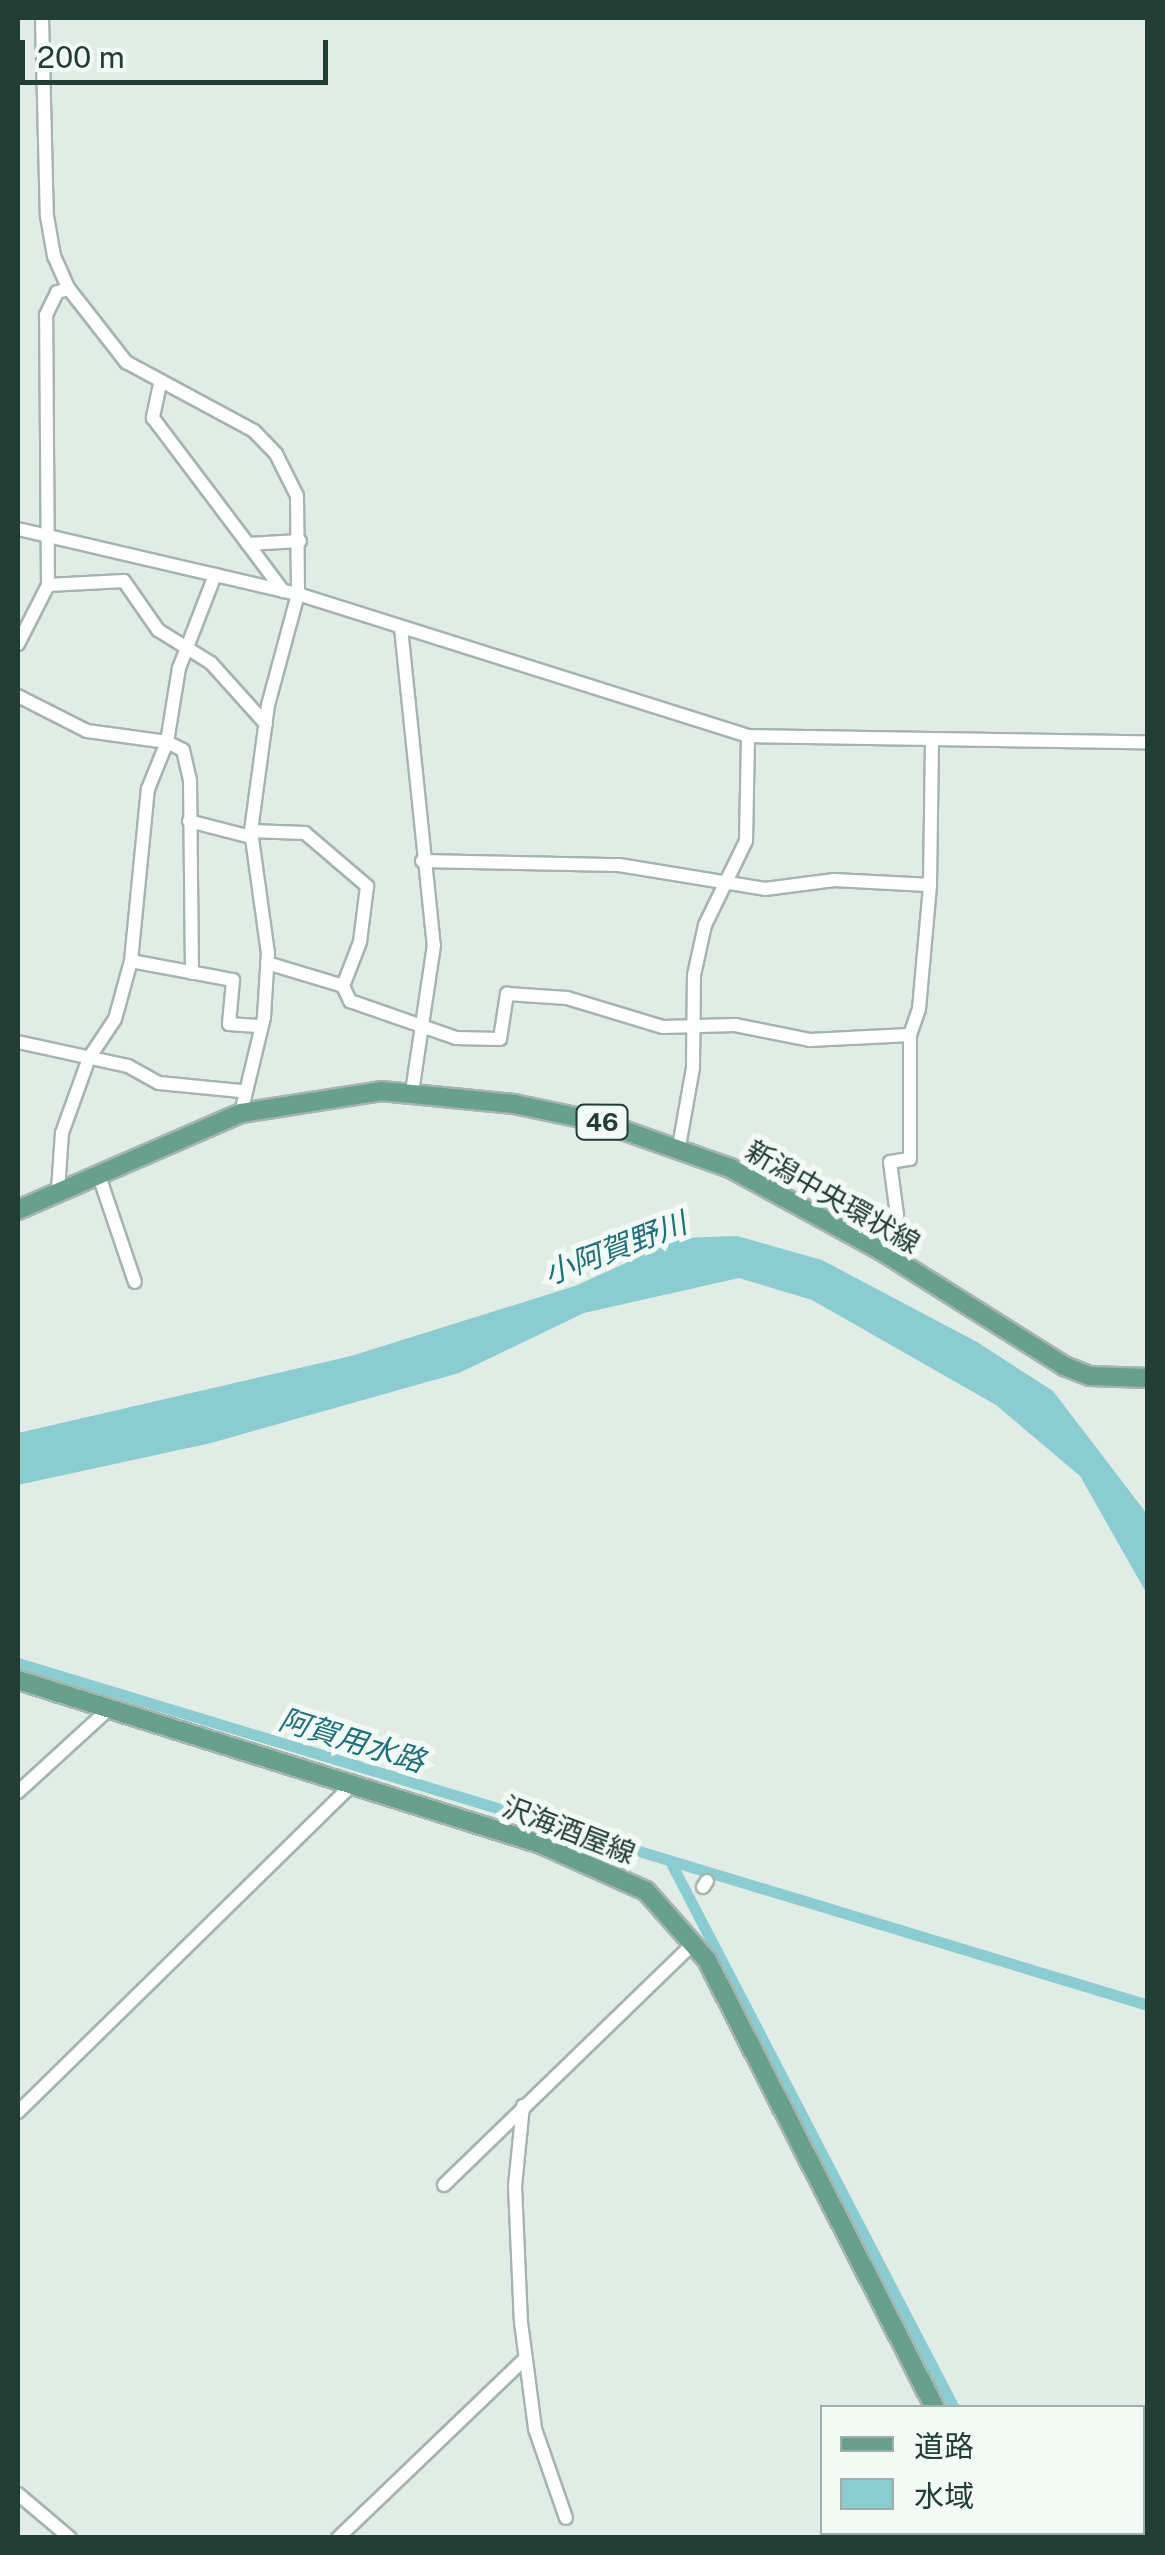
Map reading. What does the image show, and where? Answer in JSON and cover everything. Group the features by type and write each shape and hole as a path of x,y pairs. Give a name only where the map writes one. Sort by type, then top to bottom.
{"main road":[{"name":"新潟中央環状線","path":"18,1210 241,1113 330,1094 412,1092 600,1122 781,1192 1064,1366 1090,1376 1148,1378"},
{"name":"沢海酒屋線","path":"18,1680 611,1870 646,1891 695,1942 934,2405"}],"street":[{"path":"42,18 47,216 54,256 69,289 126,362 160,384 239,421 266,442 292,482 300,542 298,594 266,724 251,834 267,963 258,1026 241,1092 241,1113"},
{"path":"18,644 48,586 46,315 57,292 69,289"},
{"path":"160,384 154,418 283,591"},
{"path":"18,530 298,594 748,736 1148,742"},
{"path":"248,544 300,542"},
{"path":"58,1190 62,1132 89,1058 115,1019 131,961 142,824 167,742 186,647 215,575"},
{"path":"48,586 124,580 152,624 211,663 266,724"},
{"path":"401,628 420,775 422,862 434,944 412,1092"},
{"path":"18,696 86,732 167,742 183,750 188,763 192,973"},
{"path":"678,1152 693,1068 690,1027 705,925 746,842 748,736"},
{"path":"880,1250 896,1214 890,1162 910,1159 910,1035 918,1008 930,886 932,739"},
{"path":"190,821 251,834 305,832 367,886 360,942 343,986 350,1001 456,1038 500,1038 507,994 550,994 663,1027 735,1025 810,1040 910,1035"},
{"path":"422,862 619,865 725,884 930,886"},
{"path":"131,961 233,980 229,1024 258,1026"},
{"path":"267,963 343,986"},
{"path":"18,1042 128,1066 159,1083 241,1092"},
{"path":"98,1173 136,1282"},
{"path":"18,1792 109,1709"},
{"path":"18,2112 352,1785"},
{"path":"444,2185 695,1942"},
{"path":"523,2106 515,2186 526,2358 535,2429 566,2518"},
{"path":"338,2538 526,2358"},
{"path":"18,2494 70,2538"}],"water":[{"path":"737,1236 822,1260 977,1342 1053,1391 1147,1514 1147,1594 1080,1476 996,1405 812,1300 739,1278 584,1313 459,1373 211,1443 18,1485 18,1433 351,1356 575,1286 681,1238"}],"waterway":[{"name":"阿賀用水路","path":"18,1663 1148,2005"},
{"path":"672,1865 952,2405"}],"water label":[{"name":"小阿賀野川","path":"615,1248"}]}
